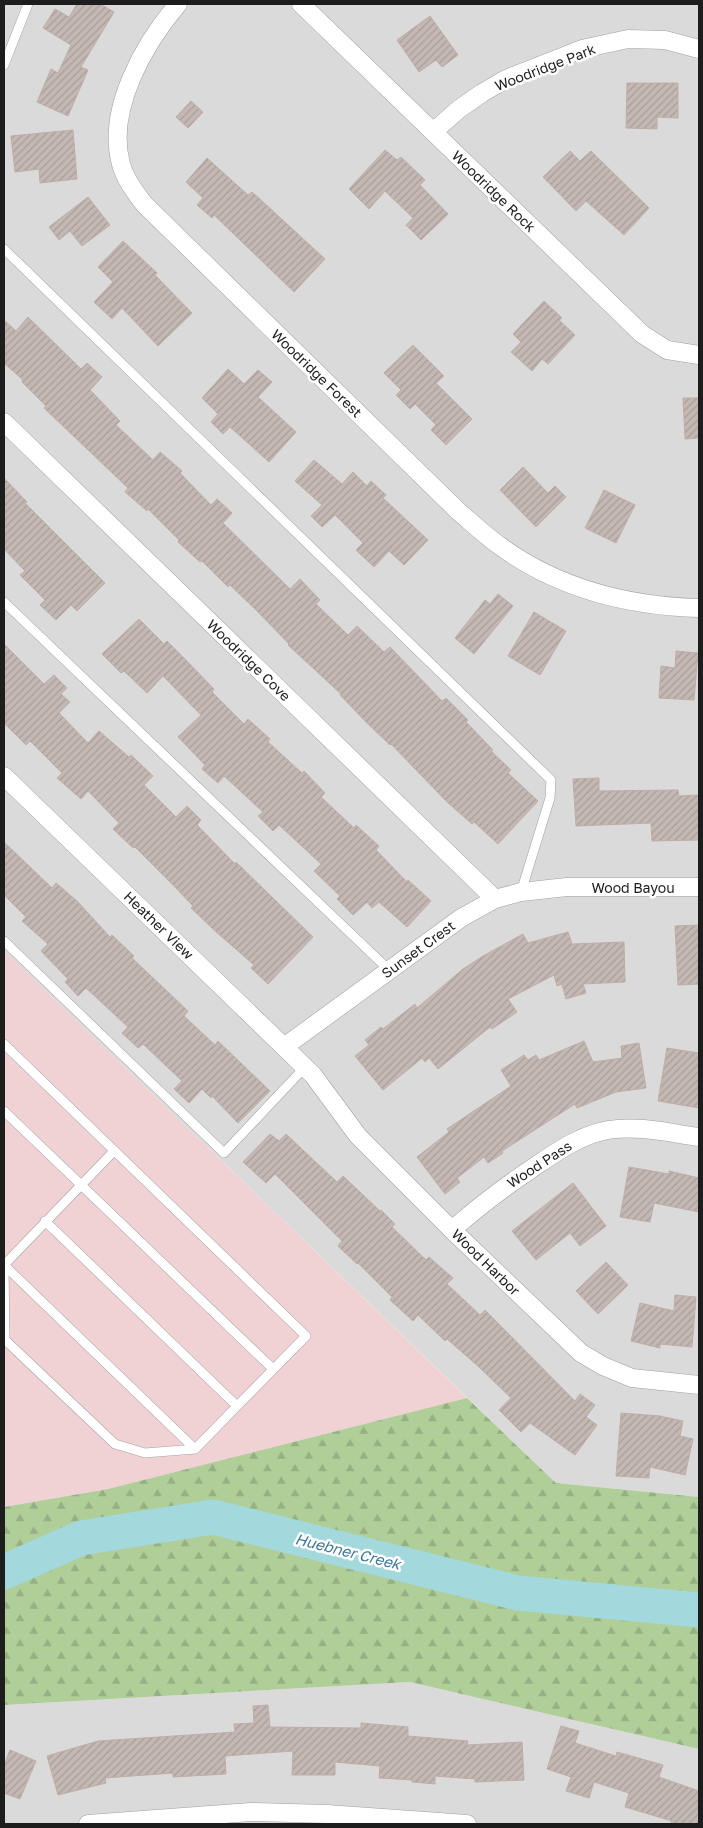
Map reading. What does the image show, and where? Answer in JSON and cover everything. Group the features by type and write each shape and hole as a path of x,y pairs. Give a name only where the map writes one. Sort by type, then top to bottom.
{"street":[{"name":"Woodridge Forest","path":"178,4 154,36 137,66 123,97 117,131 121,164 131,186 144,204 459,512 500,546 530,565 562,581 596,593 631,602 666,607 699,608"},
{"name":"Woodridge Rock","path":"301,4 642,334 666,350 699,355"},
{"name":"Woodridge Park","path":"434,132 460,109 506,79 582,49 628,39 665,40 699,49"},
{"name":"Woodridge Cove","path":"4,422 495,899"},
{"name":"Heather View","path":"4,776 309,1071"},
{"name":"Sunset Crest","path":"284,1047 460,918 495,899 521,892 567,887"},
{"name":"Wood Bayou","path":"567,887 699,887"},
{"name":"Wood Harbor","path":"309,1071 358,1136 452,1230 581,1353 603,1366 632,1378 699,1385"},
{"name":"Wood Pass","path":"452,1230 507,1184 566,1145 585,1136 626,1128 699,1137"},
{"path":"88,1824 251,1812 327,1814 467,1824"}],"lane":[{"path":"4,65 28,4"},
{"path":"4,249 551,780 550,798 521,892"},
{"path":"4,602 389,970"},
{"path":"4,942 224,1153 309,1071"},
{"path":"4,1044 306,1336 195,1449 145,1453 115,1444 4,1339 4,1265 114,1151"},
{"path":"4,1111 273,1369"},
{"path":"45,1221 237,1406"},
{"path":"4,1265 195,1449"}],"shaded area":[{"path":"4,4 699,4 699,1497 556,1483 4,951"},
{"path":"4,951 467,1398 108,1489 4,1507"},
{"path":"410,1682 699,1749 699,1824 4,1824 4,1705"}],"green space":[{"path":"467,1398 556,1483 699,1497 699,1749 410,1682 4,1705 4,1507 108,1489"}],"building":[{"path":"77,4 100,4 114,12 81,67 88,70 68,116 37,102 51,69 58,73 71,45 43,28 55,9 69,17"},
{"path":"430,16 458,55 442,67 436,60 419,72 397,40"},
{"path":"627,83 678,83 678,118 657,117 657,129 626,128"},
{"path":"191,101 203,112 188,128 176,117"},
{"path":"73,130 77,179 40,183 39,169 15,172 11,136"},
{"path":"385,150 397,160 401,157 425,180 420,185 448,214 421,240 406,225 413,218 385,191 369,209 349,189"},
{"path":"570,151 580,161 591,151 649,208 624,235 586,201 576,211 543,177"},
{"path":"207,158 248,195 252,192 325,259 294,292 214,215 212,218 197,205 203,198 186,182"},
{"path":"88,197 110,225 82,246 70,231 59,240 49,227"},
{"path":"123,241 157,273 155,275 192,313 158,346 122,308 112,319 94,302 113,282 98,267"},
{"path":"544,301 562,318 559,320 575,335 548,364 542,359 532,371 511,352 521,342 513,334"},
{"path":"28,317 81,369 87,363 102,377 90,390 120,421 116,425 153,460 160,452 182,471 180,473 211,505 217,499 232,513 223,523 290,589 300,579 320,600 316,604 348,635 357,626 384,652 390,647 442,701 446,698 468,720 466,722 493,750 491,751 511,770 508,773 538,801 498,844 474,822 472,824 447,802 391,744 367,723 341,694 288,645 257,611 230,585 228,587 202,561 200,562 178,542 179,540 148,509 147,511 125,492 128,488 44,408 46,406 22,382 23,380 4,363 4,320 16,331"},
{"path":"413,345 444,376 436,383 472,419 446,445 431,430 436,425 415,404 410,409 396,395 401,390 384,373"},
{"path":"228,369 244,384 258,370 272,382 258,397 296,432 269,462 230,427 223,434 211,422 218,414 202,398"},
{"path":"683,398 699,398 699,438 685,439"},
{"path":"314,460 342,484 353,472 367,486 371,481 386,495 383,498 428,540 404,565 389,551 374,567 356,550 363,543 335,515 322,527 311,516 322,505 295,481"},
{"path":"523,467 548,493 555,486 566,497 536,527 500,490"},
{"path":"4,478 27,502 25,503 105,583 77,611 71,605 56,620 40,605 45,600 20,575 25,571 4,549"},
{"path":"604,490 635,505 616,543 585,528"},
{"path":"498,594 513,606 474,654 455,638 485,600 490,604"},
{"path":"534,612 566,631 540,675 508,656"},
{"path":"139,619 164,644 167,641 214,689 212,692 244,724 248,719 270,739 268,742 302,773 304,771 325,793 321,797 354,828 356,825 379,846 376,850 407,882 408,880 431,901 407,927 379,902 372,908 367,902 353,915 337,899 340,896 314,871 321,864 279,825 273,831 258,816 263,812 224,776 218,783 202,769 205,765 178,737 201,715 163,676 147,693 124,671 121,673 102,654"},
{"path":"4,644 44,684 54,675 67,688 61,694 70,702 59,713 88,743 99,731 129,757 131,755 153,776 144,785 176,817 187,806 201,820 197,825 235,864 236,862 313,937 268,984 251,968 254,965 191,908 193,906 171,883 135,847 133,848 113,829 119,823 88,791 81,799 57,778 62,773 30,741 26,745 4,723"},
{"path":"676,651 698,653 694,700 659,698 661,666 675,668"},
{"path":"599,778 599,791 678,790 679,796 699,795 699,840 652,841 651,823 576,826 573,779"},
{"path":"4,842 52,888 56,883 77,901 110,937 112,935 134,956 132,958 188,1011 184,1016 215,1045 218,1041 270,1091 238,1123 212,1096 211,1098 202,1089 189,1103 174,1089 182,1081 143,1044 138,1048 122,1033 128,1027 86,988 78,996 65,982 68,979 41,951 48,944 22,921 26,917 4,895"},
{"path":"699,925 699,984 678,985 675,926"},
{"path":"568,932 572,944 624,942 625,982 583,984 586,993 566,999 562,984 557,986 554,975 508,999 517,1012 492,1029 490,1027 438,1069 429,1058 425,1062 422,1058 383,1090 355,1056 369,1045 365,1040 381,1027 383,1029 415,1004 417,1008 463,969 483,956 523,934 528,943"},
{"path":"584,1041 593,1062 622,1058 621,1046 639,1043 646,1088 616,1092 577,1108 575,1104 502,1151 503,1153 488,1163 484,1157 457,1178 460,1182 445,1194 417,1157 449,1132 447,1129 511,1086 501,1070 524,1055 528,1060 536,1055 539,1060"},
{"path":"667,1048 699,1053 699,1108 658,1101"},
{"path":"270,1134 279,1141 286,1134 337,1182 343,1176 395,1224 392,1227 426,1260 429,1257 453,1278 447,1284 480,1315 485,1310 575,1401 580,1394 595,1405 586,1417 597,1425 575,1455 530,1423 521,1432 499,1410 511,1398 479,1367 447,1339 445,1341 418,1315 413,1321 390,1300 392,1297 338,1246 342,1241 275,1174 266,1183 243,1162"},
{"path":"629,1167 669,1174 669,1171 699,1178 699,1212 654,1203 650,1222 620,1217"},
{"path":"573,1183 606,1226 580,1246 570,1233 536,1260 512,1231"},
{"path":"606,1262 628,1285 598,1314 576,1291"},
{"path":"675,1295 696,1297 692,1347 660,1344 660,1348 631,1341 640,1303 674,1311"},
{"path":"621,1413 660,1416 683,1421 680,1436 693,1439 685,1475 650,1467 649,1478 616,1476"},
{"path":"268,1705 270,1727 361,1728 361,1723 408,1727 408,1736 468,1741 467,1745 522,1742 524,1780 475,1782 475,1779 435,1776 435,1784 412,1782 412,1780 379,1778 380,1766 335,1762 335,1775 292,1775 293,1751 225,1756 226,1774 173,1777 173,1773 105,1778 106,1783 58,1795 47,1756 98,1741 235,1732 234,1724 254,1723 253,1706"},
{"path":"561,1726 579,1731 575,1743 616,1756 617,1752 663,1765 659,1777 699,1791 699,1824 670,1824 672,1821 625,1807 629,1793 594,1782 589,1798 566,1791 571,1777 547,1769"},
{"path":"10,1750 36,1761 20,1799 4,1793 4,1765"}],"waterway":[{"name":"Huebner Creek","path":"4,1572 81,1538 213,1517 518,1593 699,1610"}]}
